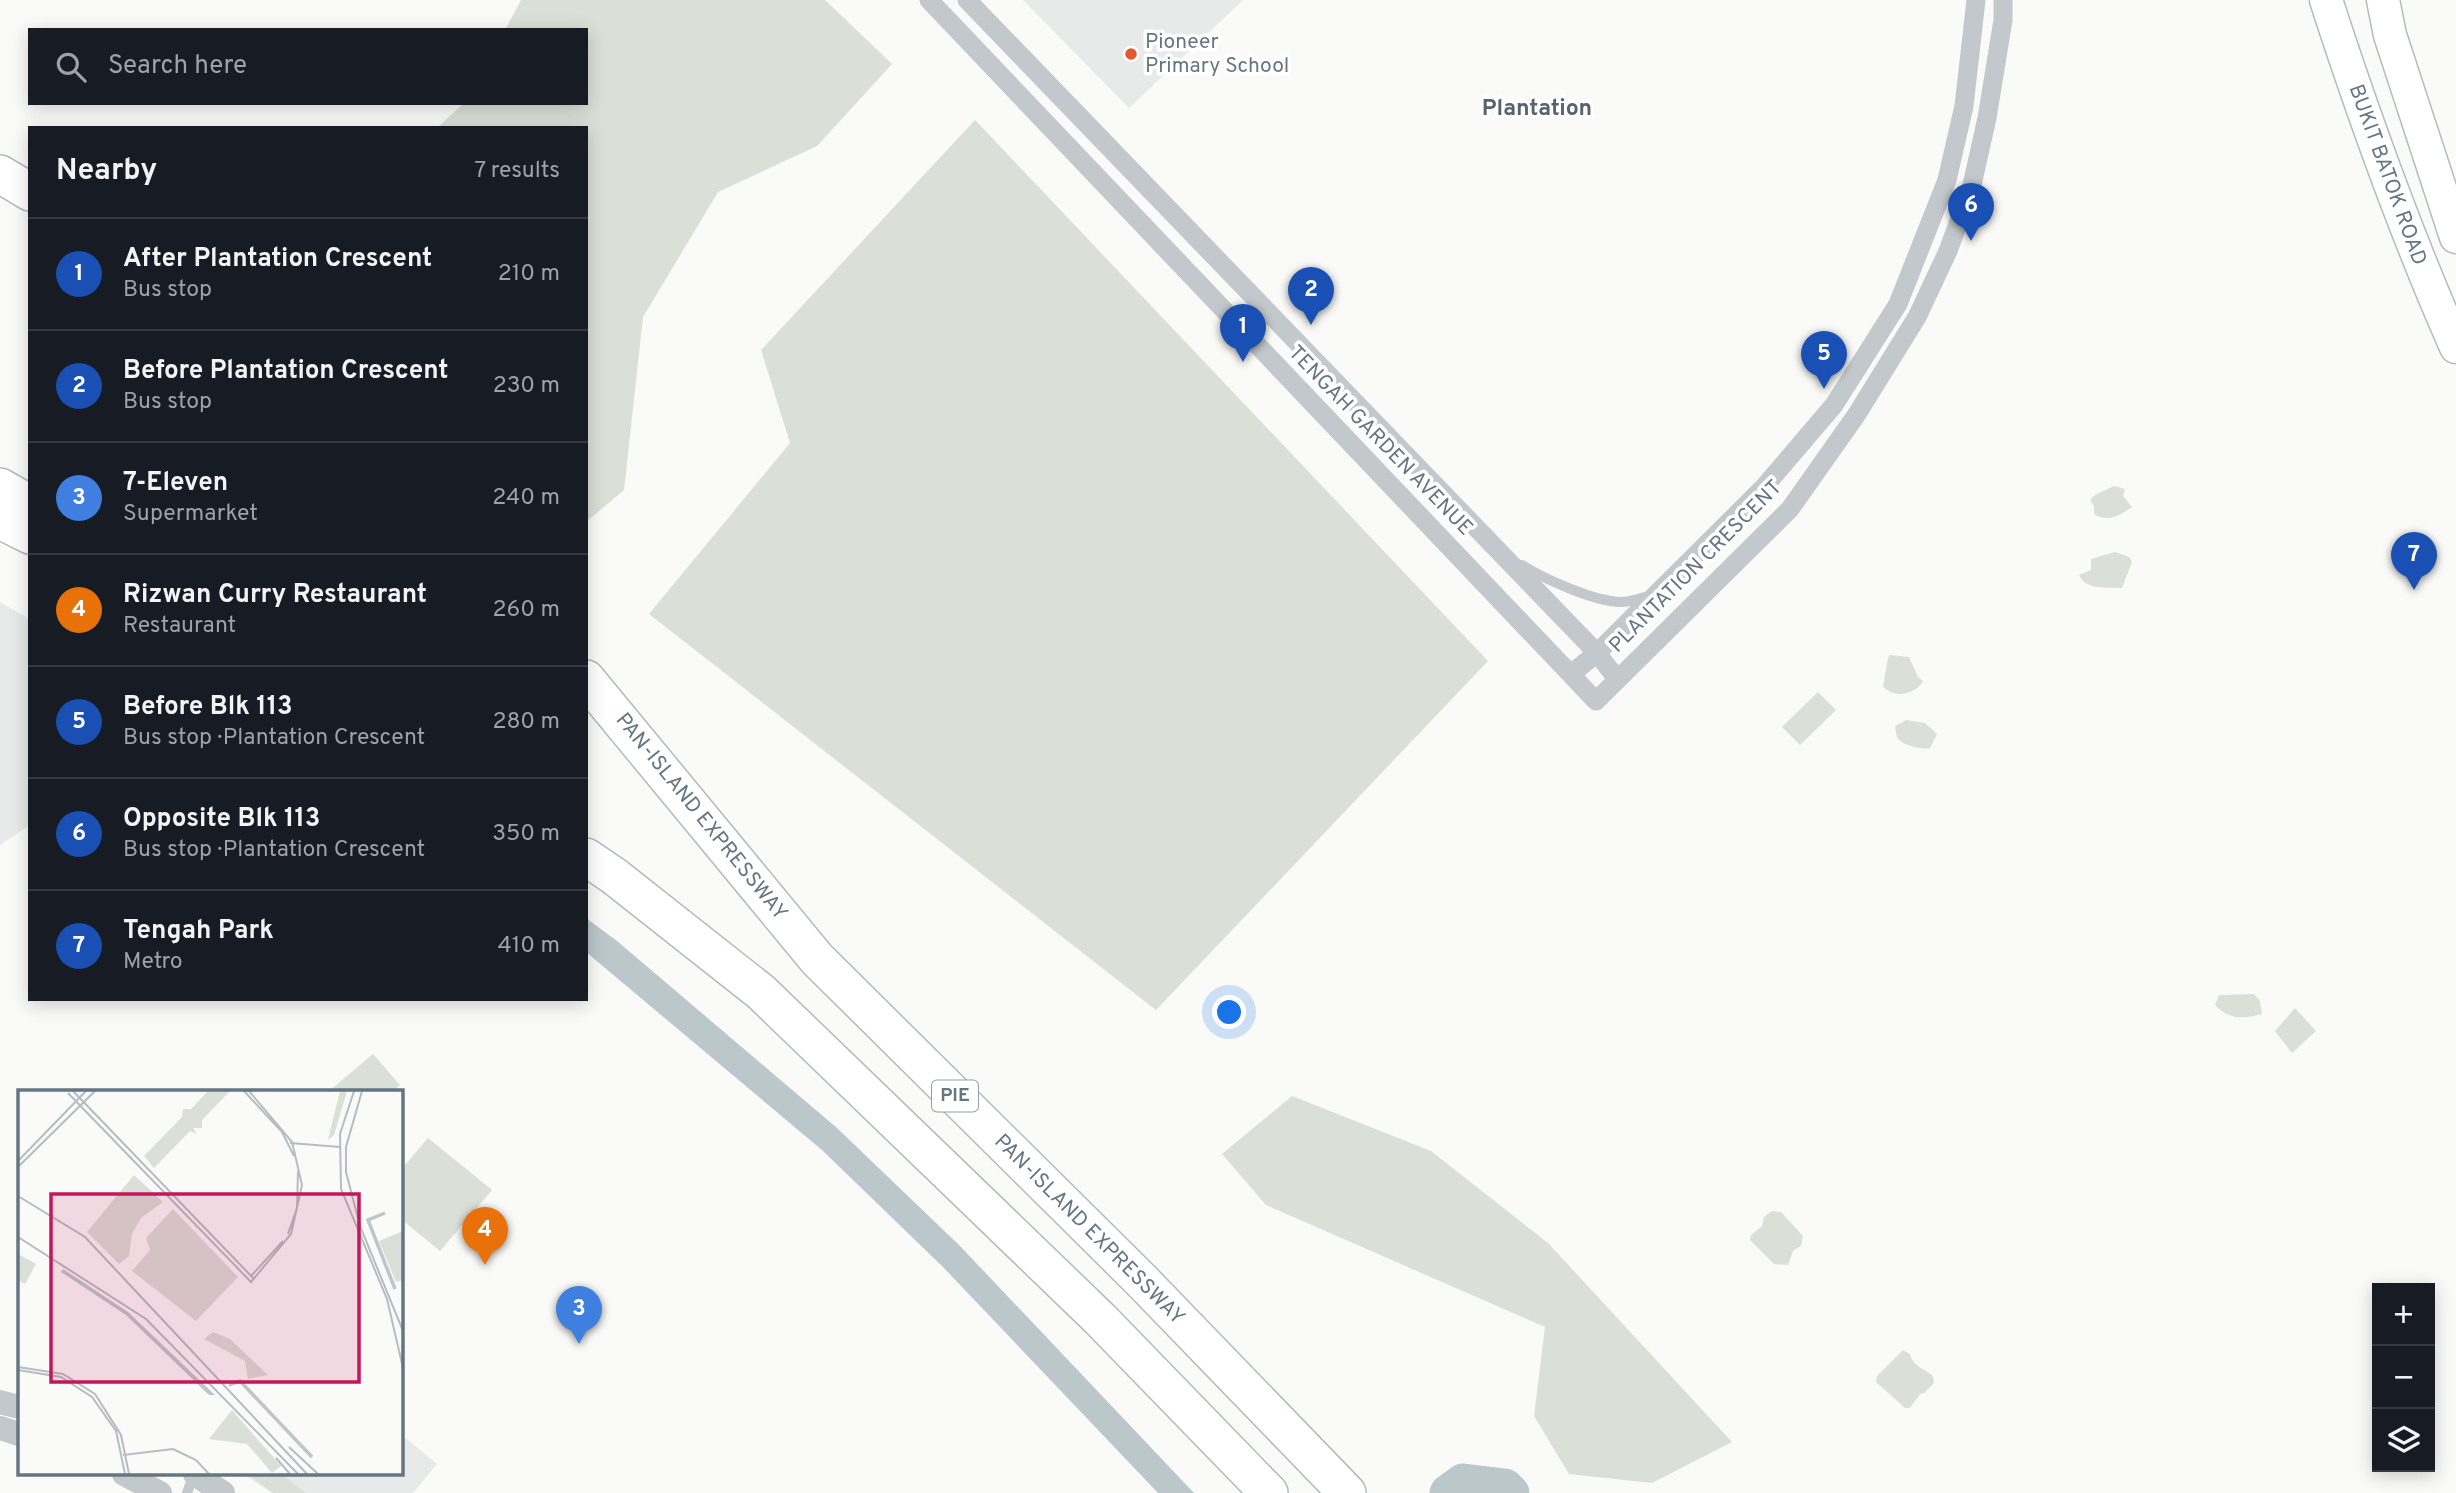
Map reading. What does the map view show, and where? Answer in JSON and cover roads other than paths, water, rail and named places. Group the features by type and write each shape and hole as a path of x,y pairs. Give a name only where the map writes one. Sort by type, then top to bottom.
{"highway":[{"path":"0,174 28,191"},
{"path":"0,487 28,503"},
{"path":"0,520 28,535"},
{"name":"PAN-ISLAND EXPRESSWAY","path":"588,681 817,959 1142,1281 1347,1493"},
{"path":"588,858 761,992 1100,1319 1269,1493"}],"main road":[{"name":"BUKIT BATOK ROAD","path":"2326,0 2352,80 2421,268 2456,347"},
{"name":"BUKIT BATOK ROAD","path":"2383,0 2390,35 2456,237"}],"street":[{"name":"TENGAH GARDEN AVENUE","path":"929,0 1596,701"},
{"name":"TENGAH GARDEN AVENUE","path":"967,0 1597,653 1617,679"},
{"name":"PLANTATION CRESCENT","path":"1571,674 1597,653 1764,487 1834,405 1898,304 1947,180 1964,106 1976,0"},
{"name":"PLANTATION CRESCENT","path":"1596,701 1790,509 1857,414 1917,317 1948,251 1972,185 1987,118 2003,20 2003,0"},
{"path":"0,1402 18,1407"},
{"path":"0,1428 18,1434"},
{"path":"128,1476 160,1493"},
{"path":"198,1476 223,1493"}],"lane":[{"path":"1492,545 1538,575 1579,592 1622,602 1655,595"},
{"path":"187,1493 194,1476"}],"waterway":[{"path":"1448,1493 1463,1482 1505,1487 1511,1493"}],"place":[{"name":"Pioneer Primary School","path":"1131,54"},
{"name":"Opposite Blk 113","path":"1971,241"},
{"name":"Before Plantation Crescent","path":"1311,325"},
{"name":"After Plantation Crescent","path":"1243,362"},
{"name":"Before Blk 113","path":"1824,389"},
{"name":"Tengah Park","path":"2414,590"},
{"name":"Rizwan Curry Restaurant","path":"485,1265"},
{"name":"7-Eleven","path":"579,1344"}],"district":[{"name":"Plantation","path":"1537,109"}]}
